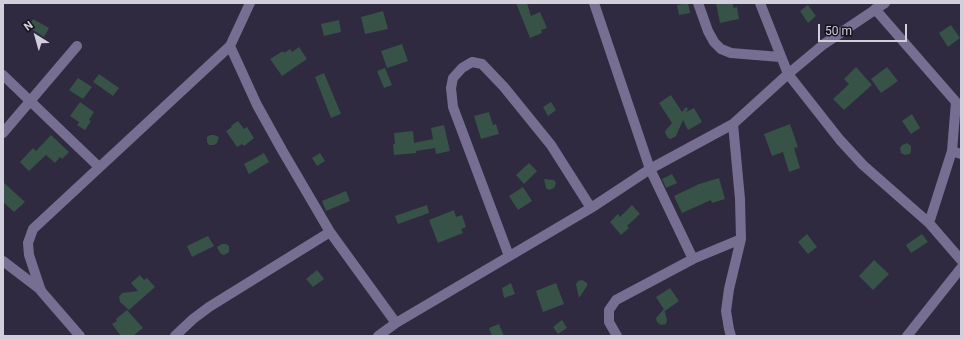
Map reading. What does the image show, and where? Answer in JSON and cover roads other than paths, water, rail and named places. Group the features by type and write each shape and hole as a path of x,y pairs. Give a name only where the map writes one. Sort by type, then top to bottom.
{"street":[{"path":"41,291 29,255 28,243 33,229 230,46 250,3"},
{"path":"594,3 650,169 693,259"},
{"path":"698,3 708,31 714,42 721,49 731,54 780,57"},
{"path":"760,3 780,57 788,74 840,140 863,165 929,223 961,260"},
{"path":"378,336 396,323 591,208 650,169 733,124 788,74 824,44 885,3"},
{"path":"875,9 958,99 957,152 929,223"},
{"path":"3,133 77,46"},
{"path":"230,46 257,104 330,232 396,323"},
{"path":"509,256 453,107 451,88 453,78 462,68 472,62 482,64 504,87 551,145 591,208"},
{"path":"3,75 99,167"},
{"path":"731,336 728,329 726,311 729,289 741,239 740,200 733,124"},
{"path":"175,336 193,319 209,307 330,232"},
{"path":"617,336 609,322 610,310 616,300 693,259 741,239"},
{"path":"3,261 41,291 80,336"},
{"path":"907,336 961,268"}]}
